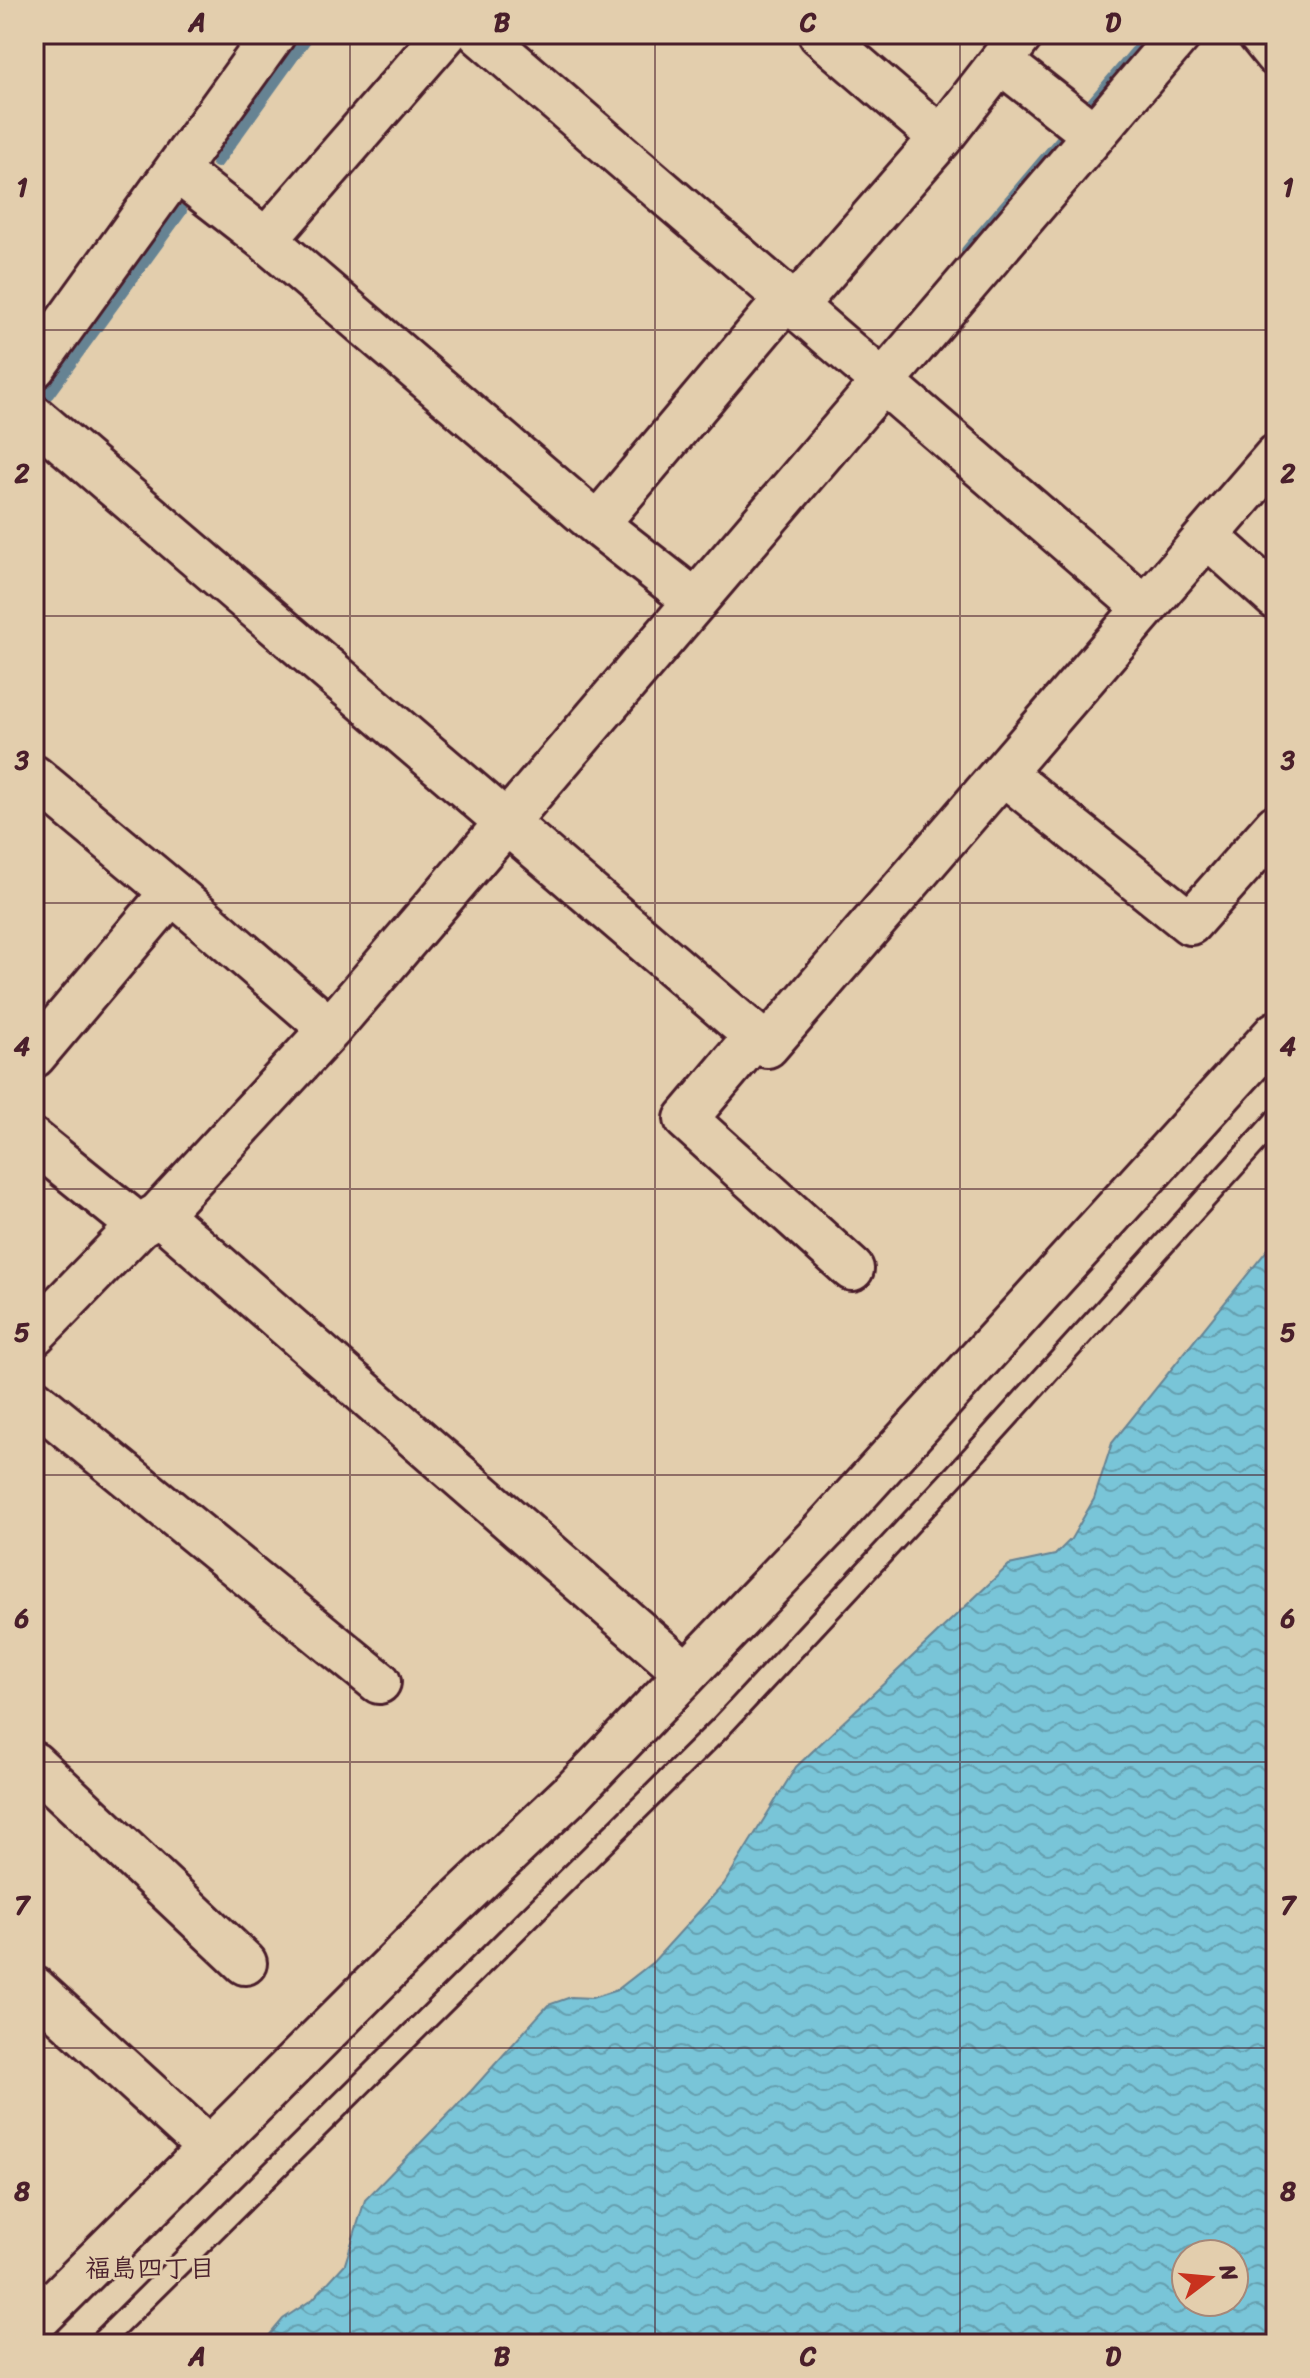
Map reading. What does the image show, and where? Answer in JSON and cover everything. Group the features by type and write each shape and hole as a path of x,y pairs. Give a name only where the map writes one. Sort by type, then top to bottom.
{"street":[{"path":"38,352 274,34"},
{"path":"266,240 445,34"},
{"path":"480,34 1145,608"},
{"path":"820,34 941,138"},
{"path":"34,1334 149,1220 1081,124 1180,34"},
{"path":"1259,34 1276,55"},
{"path":"597,524 791,302 941,138 1011,48 1081,124"},
{"path":"176,170 266,240 597,524 683,592"},
{"path":"34,417 767,1046 1276,456"},
{"path":"1207,536 1276,598"},
{"path":"1003,773 1190,923 1276,826"},
{"path":"34,777 319,1020"},
{"path":"34,1056 172,892"},
{"path":"34,2323 450,1908 574,1791 825,1529 1276,1033"},
{"path":"756,1036 686,1119 852,1269"},
{"path":"34,1141 149,1220 686,1673"},
{"path":"34,1400 379,1682"},
{"path":"34,1764 245,1963"},
{"path":"34,1988 209,2148"}],"lane":[{"path":"99,2344 719,1729 969,1460 1276,1120"}],"water":[{"path":"1276,1239 1276,2344 262,2344 283,2319 313,2299 345,2264 365,2200 471,2091 548,2005 571,1997 592,1998 617,1990 653,1962 724,1884 796,1767 1009,1565 1055,1555 1071,1539 1094,1499 1112,1443"}],"waterway":[{"path":"217,162 309,34"},
{"path":"967,251 1151,34"},
{"path":"48,394 181,211"}],"district":[{"name":"福島四丁目","path":"150,2268"}]}
